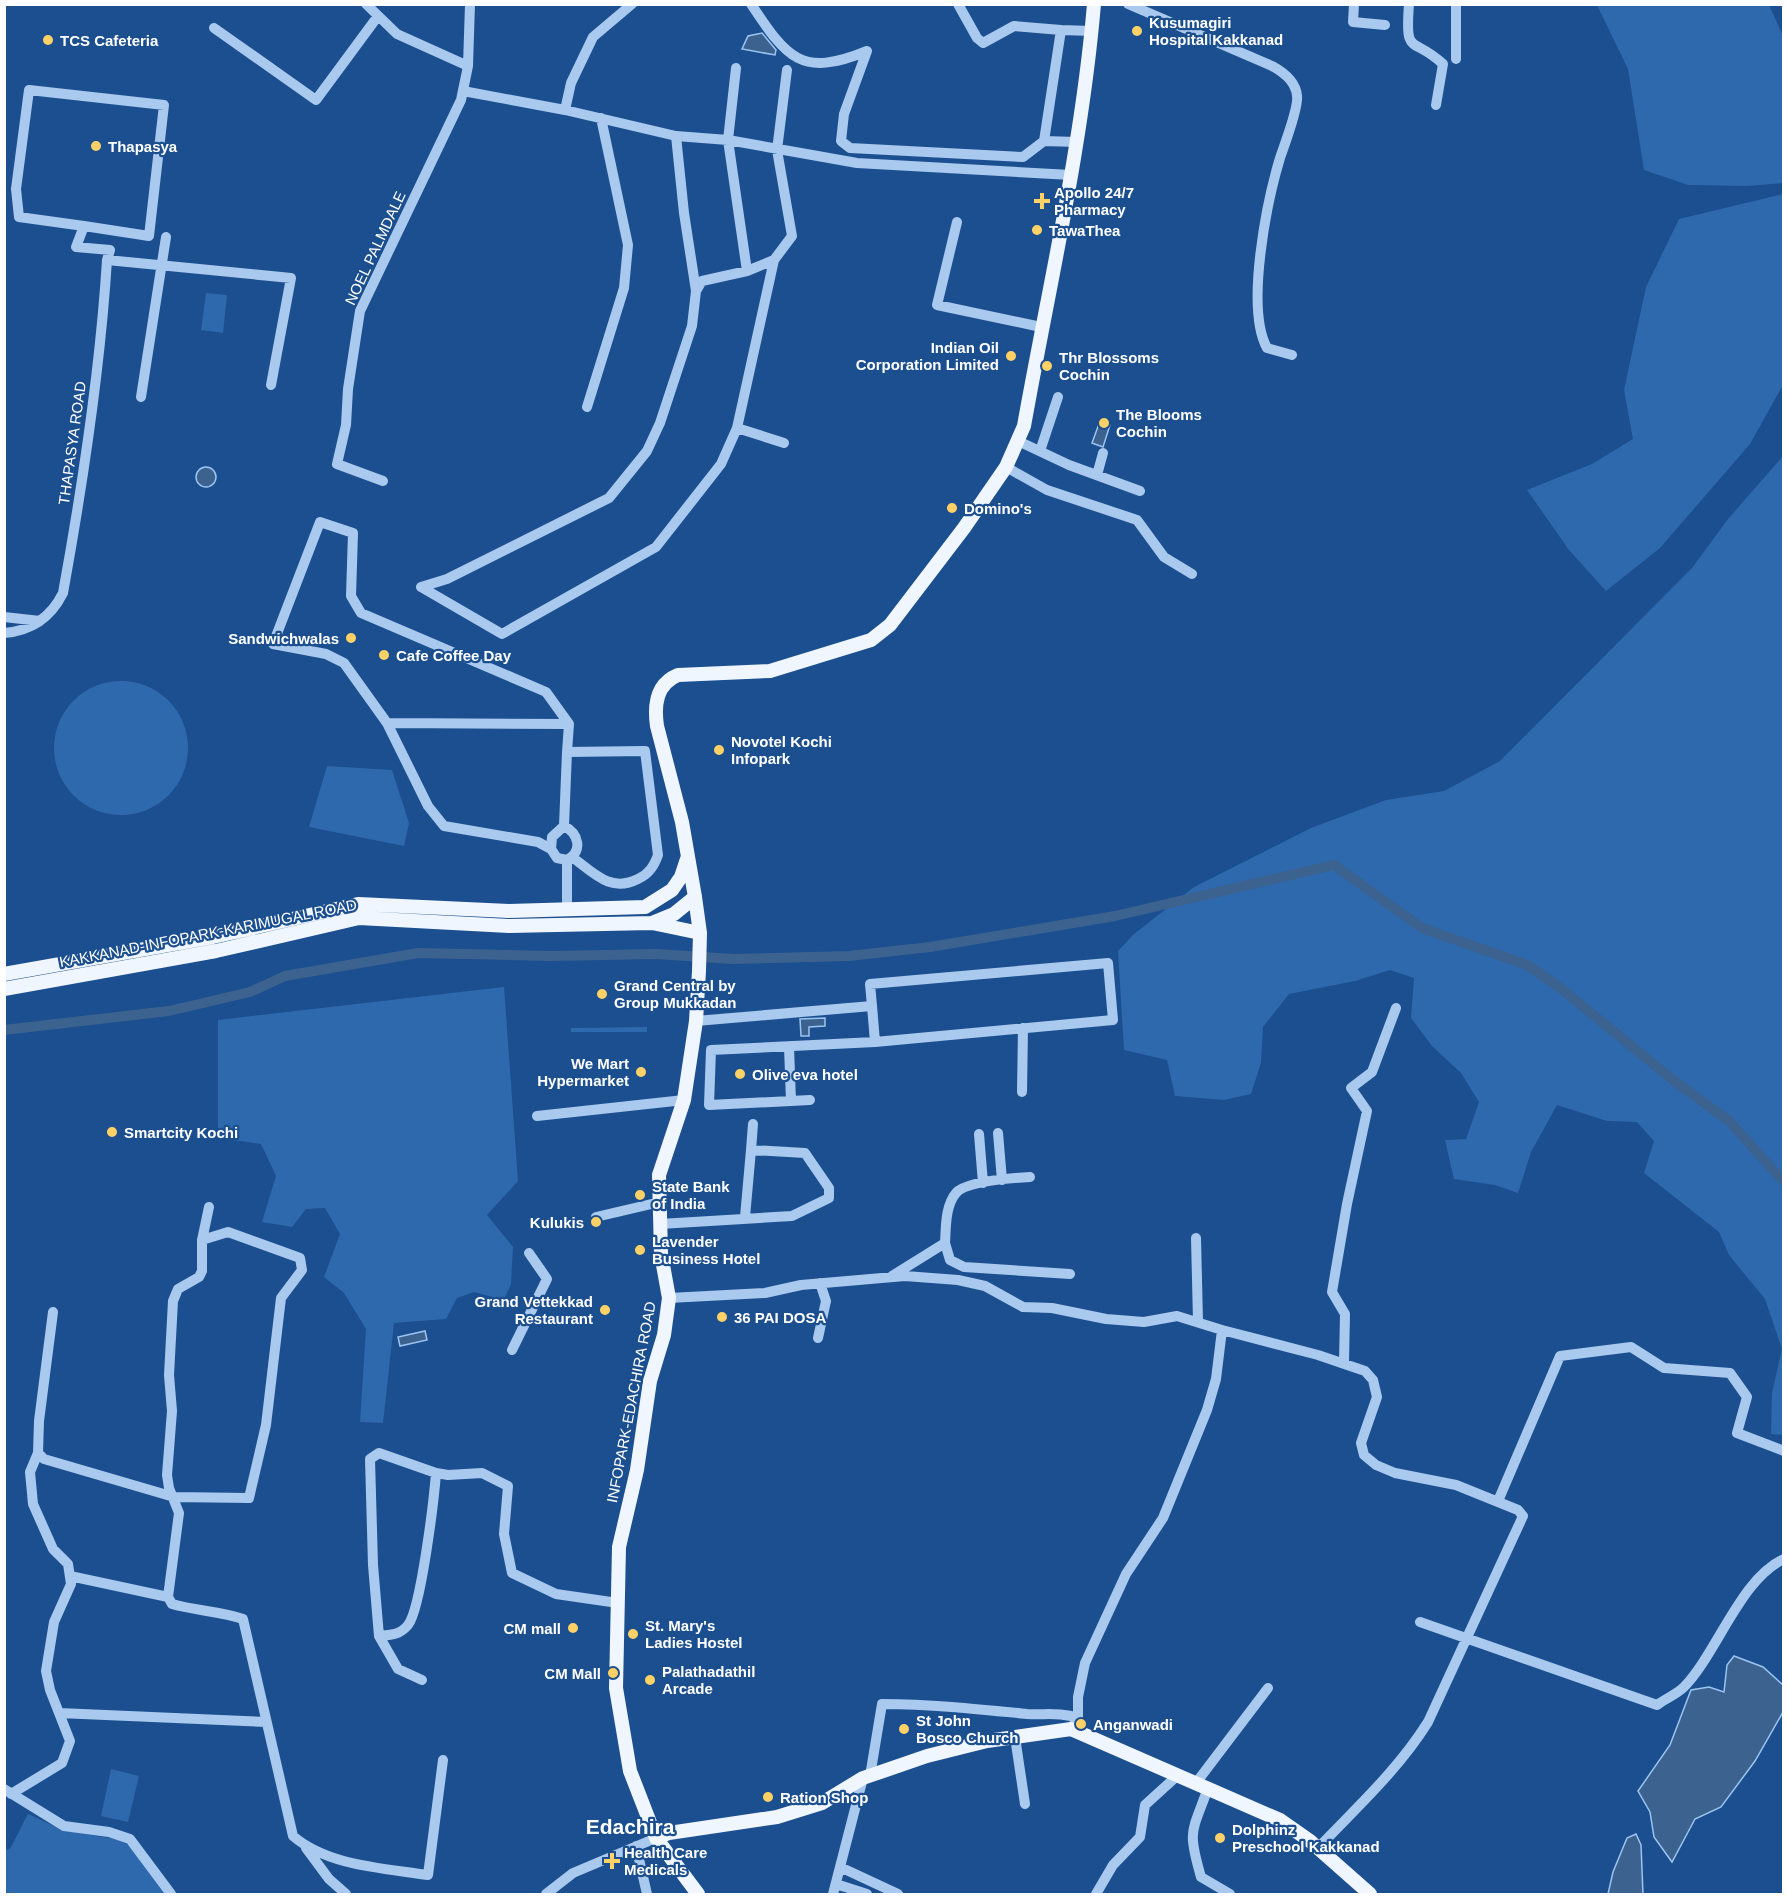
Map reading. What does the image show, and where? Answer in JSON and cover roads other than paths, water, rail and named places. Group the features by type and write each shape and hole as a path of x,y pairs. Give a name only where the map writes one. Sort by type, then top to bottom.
{"main road":[{"path":"695,897 682,822 657,726 655,712 661,687 668,679 678,675 740,674 783,669 871,640 890,626 923,584 1006,467 1024,426 1077,142 1095,4"},
{"name":"KAKKANAD-INFOPARK-KARIMUGAL ROAD","path":"4,974 213,937 338,906 371,904 567,911 645,907 672,890 681,877 687,858"},
{"name":"KAKKANAD-INFOPARK-KARIMUGAL ROAD","path":"4,989 216,951 340,921 371,918 509,926 652,923 674,914 695,897"},
{"name":"INFOPARK-EDACHIRA ROAD","path":"695,897 700,935 696,1022 684,1100 659,1175 661,1254 669,1298 664,1335 650,1381 637,1470 619,1547 616,1688 630,1771 656,1838 698,1894"},
{"path":"456,922 458,908"},
{"path":"652,923 700,935"},
{"path":"656,1838 669,1833 777,1817 822,1803 866,1777 927,1756 987,1741 1074,1724 1178,1775 1280,1820 1318,1848 1370,1894"}],"street":[{"path":"366,4 397,34 468,66"},
{"name":"NOEL PALMDALE","path":"383,481 337,464 346,425 348,389 360,311 439,150 463,91 468,66 470,4"},
{"path":"565,110 571,83 593,37 632,4"},
{"path":"751,4 779,46 807,64 839,63 867,51 844,114 841,141 850,148 1023,158 1044,141 1077,142"},
{"path":"958,4 977,38 983,43 1014,26 1092,31"},
{"path":"1128,4 1272,66 1292,83 1298,97 1277,168 1264,230 1258,322 1267,348 1292,355"},
{"path":"1354,4 1353,22 1385,25"},
{"path":"1409,4 1407,32 1410,42 1443,64 1436,105"},
{"path":"1456,4 1456,59"},
{"path":"214,28 316,100 378,16"},
{"path":"1044,141 1061,30"},
{"path":"736,68 728,140 747,271"},
{"path":"676,136 684,213 696,291 692,326 660,423 647,451 609,498 447,579 421,587 502,634 656,547 721,464 737,428 774,260 792,236 777,150 787,70"},
{"path":"29,90 164,105 149,236 84,226 19,217 16,189 29,90"},
{"path":"463,91 565,110 676,136 728,140 857,163 1071,175"},
{"path":"587,407 624,288 628,245 601,118"},
{"path":"957,222 936,304 1041,327"},
{"path":"84,226 76,247 110,250 107,260 291,278 271,385"},
{"path":"141,397 166,237"},
{"name":"THAPASYA ROAD","path":"4,633 22,631 40,621 56,608 63,593 82,489 101,344 107,260"},
{"path":"696,291 702,281 747,271 774,260"},
{"path":"1040,451 1058,397"},
{"path":"737,428 784,443"},
{"path":"1018,441 1140,491"},
{"path":"1097,475 1103,453"},
{"path":"1006,467 1047,490 1137,519 1164,557 1192,574"},
{"path":"551,849 552,837 564,826 567,752 569,724 546,692 360,613 351,596 352,533 320,522 273,644 326,654 344,663 387,723 428,806 444,826 512,836 551,849 557,858 570,859 601,879 626,885 643,876 654,866 658,855 645,751 567,752"},
{"path":"4,617 40,621"},
{"path":"387,723 569,724"},
{"path":"564,826 574,831 578,839 570,859 567,911"},
{"path":"810,1100 709,1105 711,1050 875,1042 1113,1020 1108,963 870,984 875,1042"},
{"path":"696,1022 872,1006"},
{"path":"1344,1362 1345,1314 1332,1292 1347,1204 1367,1111 1351,1088 1372,1072 1396,1008"},
{"path":"1022,1092 1023,1028"},
{"path":"789,1047 791,1101"},
{"path":"537,1116 684,1100"},
{"path":"745,1217 753,1125"},
{"path":"999,1133 1002,1180"},
{"path":"979,1134 984,1183"},
{"path":"660,1224 745,1217 792,1216 829,1198 829,1188 805,1153 750,1150"},
{"path":"1030,1177 967,1186 956,1192 948,1211 945,1243 950,1260 964,1267 1070,1274"},
{"path":"596,1217 660,1202"},
{"path":"209,1207 202,1240 202,1270 199,1277 178,1289 173,1300 169,1375 172,1411 167,1475 169,1488 179,1513 168,1597 172,1604 204,1612 225,1612 243,1619 292,1836 306,1848 329,1879 346,1894"},
{"path":"38,1453 44,1459 174,1497 249,1498 266,1425 281,1298 302,1270 300,1258 228,1232 202,1240"},
{"path":"1196,1238 1198,1321"},
{"path":"891,1276 945,1243"},
{"path":"512,1350 547,1280 529,1253"},
{"path":"669,1298 765,1293 820,1283 891,1276 967,1282 985,1286 1023,1307 1052,1308 1123,1321 1151,1322 1177,1316 1344,1362 1369,1375 1373,1380 1377,1397 1361,1443 1364,1455 1376,1465 1395,1473 1456,1485 1518,1509 1523,1516 1428,1722 1412,1748 1318,1848"},
{"path":"818,1338 826,1301 820,1283"},
{"path":"53,1312 39,1421 38,1453 30,1472 33,1504 53,1549 68,1564 70,1576 71,1584 54,1622 46,1671 70,1741 62,1763 8,1791 64,1827 110,1832 130,1839 171,1894"},
{"path":"1074,1724 1085,1663 1126,1574 1160,1524 1208,1410 1216,1379 1222,1330"},
{"path":"1498,1501 1560,1356 1631,1347 1664,1368 1730,1373 1747,1396 1737,1434 1784,1451"},
{"path":"422,1680 398,1669 379,1636 373,1565 370,1459 379,1454 436,1473 448,1475 482,1473 508,1486 504,1534 512,1573 556,1594 618,1603"},
{"path":"379,1636 397,1634 409,1624 433,1502 436,1473"},
{"path":"1420,1622 1657,1705 1684,1687 1742,1600 1772,1564 1784,1559"},
{"path":"70,1576 168,1597"},
{"path":"1230,1894 1201,1877 1191,1836 1193,1822 1202,1786 1268,1688"},
{"path":"867,1894 835,1889 866,1777 882,1704 968,1706 1046,1716 1065,1713 1074,1724"},
{"path":"59,1713 266,1722"},
{"path":"1015,1737 1025,1804"},
{"path":"306,1848 352,1863 428,1875 443,1760"},
{"path":"1096,1894 1113,1865 1140,1837 1145,1805 1178,1775"},
{"path":"546,1894 573,1873 656,1838"},
{"path":"636,1846 647,1894"},
{"path":"840,1867 898,1894"}],"waterway":[{"path":"4,1030 169,1011 250,992 285,976 418,953 550,956 656,954 733,959 849,956 930,947 1115,916 1334,865 1422,928 1527,965 1558,986 1673,1080 1729,1121 1773,1170"},
{"path":"1770,1167 1784,1181"}],"place":[{"name":"Kusumagiri Hospital Kakkanad","path":"1137,31"},
{"name":"TCS Cafeteria","path":"48,40"},
{"name":"Thapasya","path":"96,146"},
{"name":"Apollo 24/7 Pharmacy","path":"1042,201"},
{"name":"TawaThea","path":"1037,230"},
{"name":"Indian Oil Corporation Limited","path":"1011,356"},
{"name":"Thr Blossoms Cochin","path":"1047,366"},
{"name":"The Blooms Cochin","path":"1104,423"},
{"name":"Domino's","path":"952,508"},
{"name":"Sandwichwalas","path":"351,638"},
{"name":"Cafe Coffee Day","path":"384,655"},
{"name":"Novotel Kochi Infopark","path":"719,750"},
{"name":"Grand Central by Group Mukkadan","path":"602,994"},
{"name":"We Mart Hypermarket","path":"641,1072"},
{"name":"Olive eva hotel","path":"740,1074"},
{"name":"Smartcity Kochi","path":"112,1132"},
{"name":"State Bank of India","path":"640,1195"},
{"name":"Kulukis","path":"596,1222"},
{"name":"Lavender Business Hotel","path":"640,1250"},
{"name":"Grand Vettekkad Restaurant","path":"605,1310"},
{"name":"36 PAI DOSA","path":"722,1317"},
{"name":"CM mall","path":"573,1628"},
{"name":"St. Mary's Ladies Hostel","path":"633,1634"},
{"name":"CM Mall","path":"613,1673"},
{"name":"Palathadathil Arcade","path":"650,1680"},
{"name":"Anganwadi","path":"1081,1724"},
{"name":"St John Bosco Church","path":"904,1729"},
{"name":"Ration Shop","path":"768,1797"},
{"name":"Dolphinz Preschool Kakkanad","path":"1220,1838"},
{"name":"Health Care Medicals","path":"612,1861"}],"district":[{"name":"Edachira","path":"630,1826"}]}
